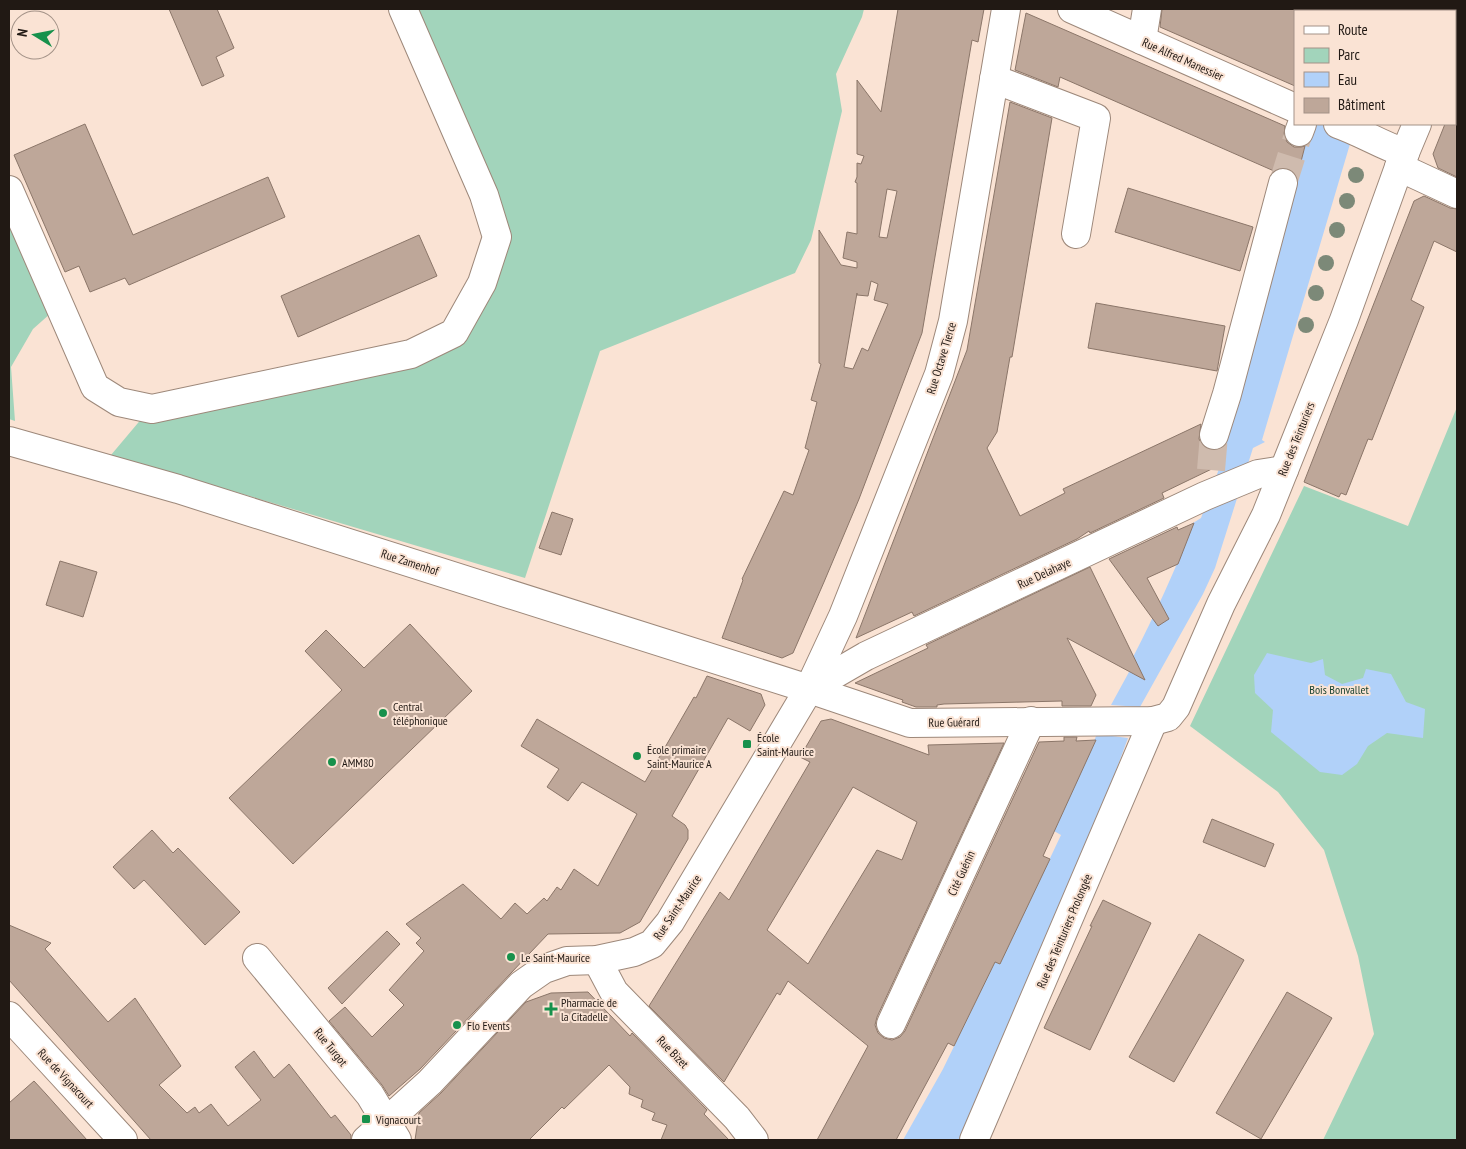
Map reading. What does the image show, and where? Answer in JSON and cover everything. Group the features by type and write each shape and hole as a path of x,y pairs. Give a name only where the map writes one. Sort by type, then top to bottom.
{"street":[{"path":"9,190 95,387 119,402 152,409 411,354 454,333 482,283 497,237 484,195 403,9"},
{"name":"Rue Octave Tierce","path":"809,688 846,609 939,374 953,321 1006,9"},
{"name":"Rue Alfred Manessier","path":"1072,9 1142,40 1294,118"},
{"path":"1142,40 1148,9"},
{"path":"994,79 1096,118 1076,234"},
{"name":"Rue des Teinturiers","path":"1146,722 1168,717 1176,707 1221,604 1266,515 1271,472 1344,320 1417,125"},
{"path":"1345,126 1385,146 1402,160 1457,194"},
{"path":"1214,436 1228,394 1282,183"},
{"name":"Rue Zamenhof","path":"9,440 178,489 809,688"},
{"path":"1204,497 1211,470"},
{"name":"Rue Delahaye","path":"809,688 866,656 1204,497 1271,472"},
{"name":"Rue Guérard","path":"809,688 910,723 1146,722"},
{"name":"Rue Saint-Maurice","path":"366,1140 391,1131 430,1082 521,985 544,969 566,961 597,960 634,952 652,944 670,922 809,688"},
{"name":"Cité Guénin","path":"891,1024 1031,722"},
{"name":"Rue des Teinturiers Prolongée","path":"974,1140 1146,722"},
{"name":"Rue Turgot","path":"257,958 370,1095 391,1131"},
{"name":"Rue Bizet","path":"597,960 614,992 737,1118 754,1140"},
{"name":"Rue de Vignacourt","path":"9,1016 123,1140"}],"green space":[{"path":"413,9 864,9 836,74 842,111 811,240 795,273 600,351 525,578 111,455 143,417 415,361 505,246"},
{"path":"9,208 51,313 33,329 11,367 15,421 9,419"},
{"name":"Bois Bonvallet","path":"1457,407 1457,1140 1323,1140 1374,1034 1358,956 1324,850 1278,792 1190,726 1304,486 1408,526"}],"water":[{"path":"1315,125 1347,125 1343,141 1350,144 1262,440 1265,442 1253,448 1215,568 1203,594 1140,707 1111,705 1135,661 1133,657 1178,561 1192,528 1190,525 1201,518 1220,466 1215,455 1229,430 1308,136 1312,138"},
{"path":"1267,653 1311,663 1323,659 1325,675 1342,684 1363,678 1366,669 1391,674 1406,702 1425,709 1423,738 1387,733 1368,746 1357,764 1342,775 1320,772 1271,732 1273,710 1255,693 1254,675"},
{"path":"1097,734 1128,738 1078,874 959,1140 903,1140 943,1069 995,962 1000,964 1061,835 1054,831"}],"building":[{"path":"169,9 217,9 234,48 216,57 224,76 202,86"},
{"path":"898,9 984,9 978,42 972,40 922,333 859,499 824,582 793,653 782,658 722,638 742,579 784,491 793,495 809,450 805,448 817,402 811,400 821,364 819,363 819,230 841,265 857,268 857,262 843,258 847,232 857,234 857,183 855,182 857,163 861,164 864,156 857,154 857,80 881,112","holes":["887,189 897,191 887,238 879,237","871,281 878,284 874,300 888,304 868,351 862,348 853,369 844,367 857,293 857,295 868,296"]},
{"path":"1162,9 1295,9 1294,86 1160,27"},
{"path":"1026,13 1285,126 1284,135 1287,142 1294,147 1305,146 1297,177 1294,172 1287,168 1279,168 1274,171 1060,77 1058,87 1015,70"},
{"path":"1457,95 1457,177 1438,168 1433,154 1445,125 1456,125"},
{"path":"1010,102 1052,118 1012,357 1010,357 997,432 987,448 1020,516 1065,493 1063,489 1201,424 1199,439 1203,446 1213,450 1220,465 1162,493 1164,498 1090,533 1089,531 1077,539 914,616 912,612 856,638 967,350"},
{"path":"85,124 133,235 268,177 285,217 129,285 125,278 90,292 79,266 65,272 14,155"},
{"path":"1128,188 1253,227 1240,271 1115,232"},
{"path":"1424,196 1450,208 1457,209 1457,252 1434,241 1411,300 1424,307 1372,440 1368,439 1346,495 1341,493 1339,497 1304,482 1414,201"},
{"path":"419,235 437,276 298,337 281,296"},
{"path":"1096,303 1225,326 1217,371 1088,348"},
{"path":"552,512 573,519 561,555 539,548"},
{"path":"1194,523 1178,564 1147,578 1169,619 1158,626 1109,559 1177,527 1178,530"},
{"path":"60,561 97,572 83,617 46,605"},
{"path":"1090,567 1145,680 1067,638 1096,695 1091,706 1062,706 1062,701 944,704 937,705 937,707 916,707 902,702 903,700 855,683 928,648 926,645"},
{"name":"Central téléphonique","path":"410,624 472,691 293,864 229,798 342,690 305,651 326,630 364,668"},
{"path":"707,676 761,694 765,705 750,731 728,718 672,816 685,825 688,830 688,839 640,922 620,933 548,934 420,1069 389,1096 329,1021 345,1007 372,1037 404,1005 389,990 424,951 416,943 421,938 406,924 463,884 501,919 515,903 527,914 544,898 547,901 557,887 561,890 574,869 598,886 637,814 582,782 568,801 547,787 559,769 521,746 537,719 645,782 694,697 696,698"},
{"path":"831,719 929,755 928,745 1004,743 877,1017 875,1025 878,1033 884,1038 892,1040 900,1037 905,1031 1039,742 1064,741 1064,737 1077,737 1076,741 1096,740 1043,856 1050,859 1000,964 995,962 954,1046 948,1043 896,1140 817,1140 868,1046 788,981 780,995 777,993 724,1082 649,1006 720,892 729,900 810,762 800,757 821,721","holes":["853,787 917,822 902,860 877,850 808,964 767,930"]},
{"path":"1212,819 1274,844 1265,867 1203,842"},
{"path":"152,830 173,853 178,848 240,912 205,945 144,880 134,889 113,867"},
{"path":"1103,900 1151,923 1090,1050 1044,1028"},
{"path":"9,925 51,943 45,949 108,1022 135,998 181,1066 159,1085 187,1113 195,1107 199,1113 211,1104 228,1126 261,1100 235,1067 254,1051 274,1078 289,1064 331,1118 335,1115 351,1135 351,1140 151,1140 9,980"},
{"path":"387,931 400,944 342,1004 328,988"},
{"path":"1199,934 1244,960 1174,1082 1129,1057"},
{"path":"588,992 630,1036 632,1033 707,1110 704,1114 729,1140 661,1140 667,1125 652,1120 655,1113 641,1107 643,1100 629,1094 630,1087 609,1065 564,1109 562,1107 529,1140 415,1140 419,1113 441,1093 526,1002 551,993"},
{"path":"1287,992 1332,1018 1261,1139 1216,1113"},
{"path":"34,1081 87,1140 9,1140 9,1103"}],"tunnel":[{"path":"1283,183 1299,132"},
{"path":"1211,470 1214,435"}],"place":[{"name":"Central téléphonique","path":"383,713"},
{"name":"École Saint-Maurice","path":"747,744"},
{"name":"École primaire Saint-Maurice A","path":"637,756"},
{"name":"AMM80","path":"332,762"},
{"name":"Le Saint-Maurice","path":"511,957"},
{"name":"Pharmacie de la Citadelle","path":"551,1009"},
{"name":"Flo Events","path":"457,1025"},
{"name":"Vignacourt","path":"366,1119"}]}
